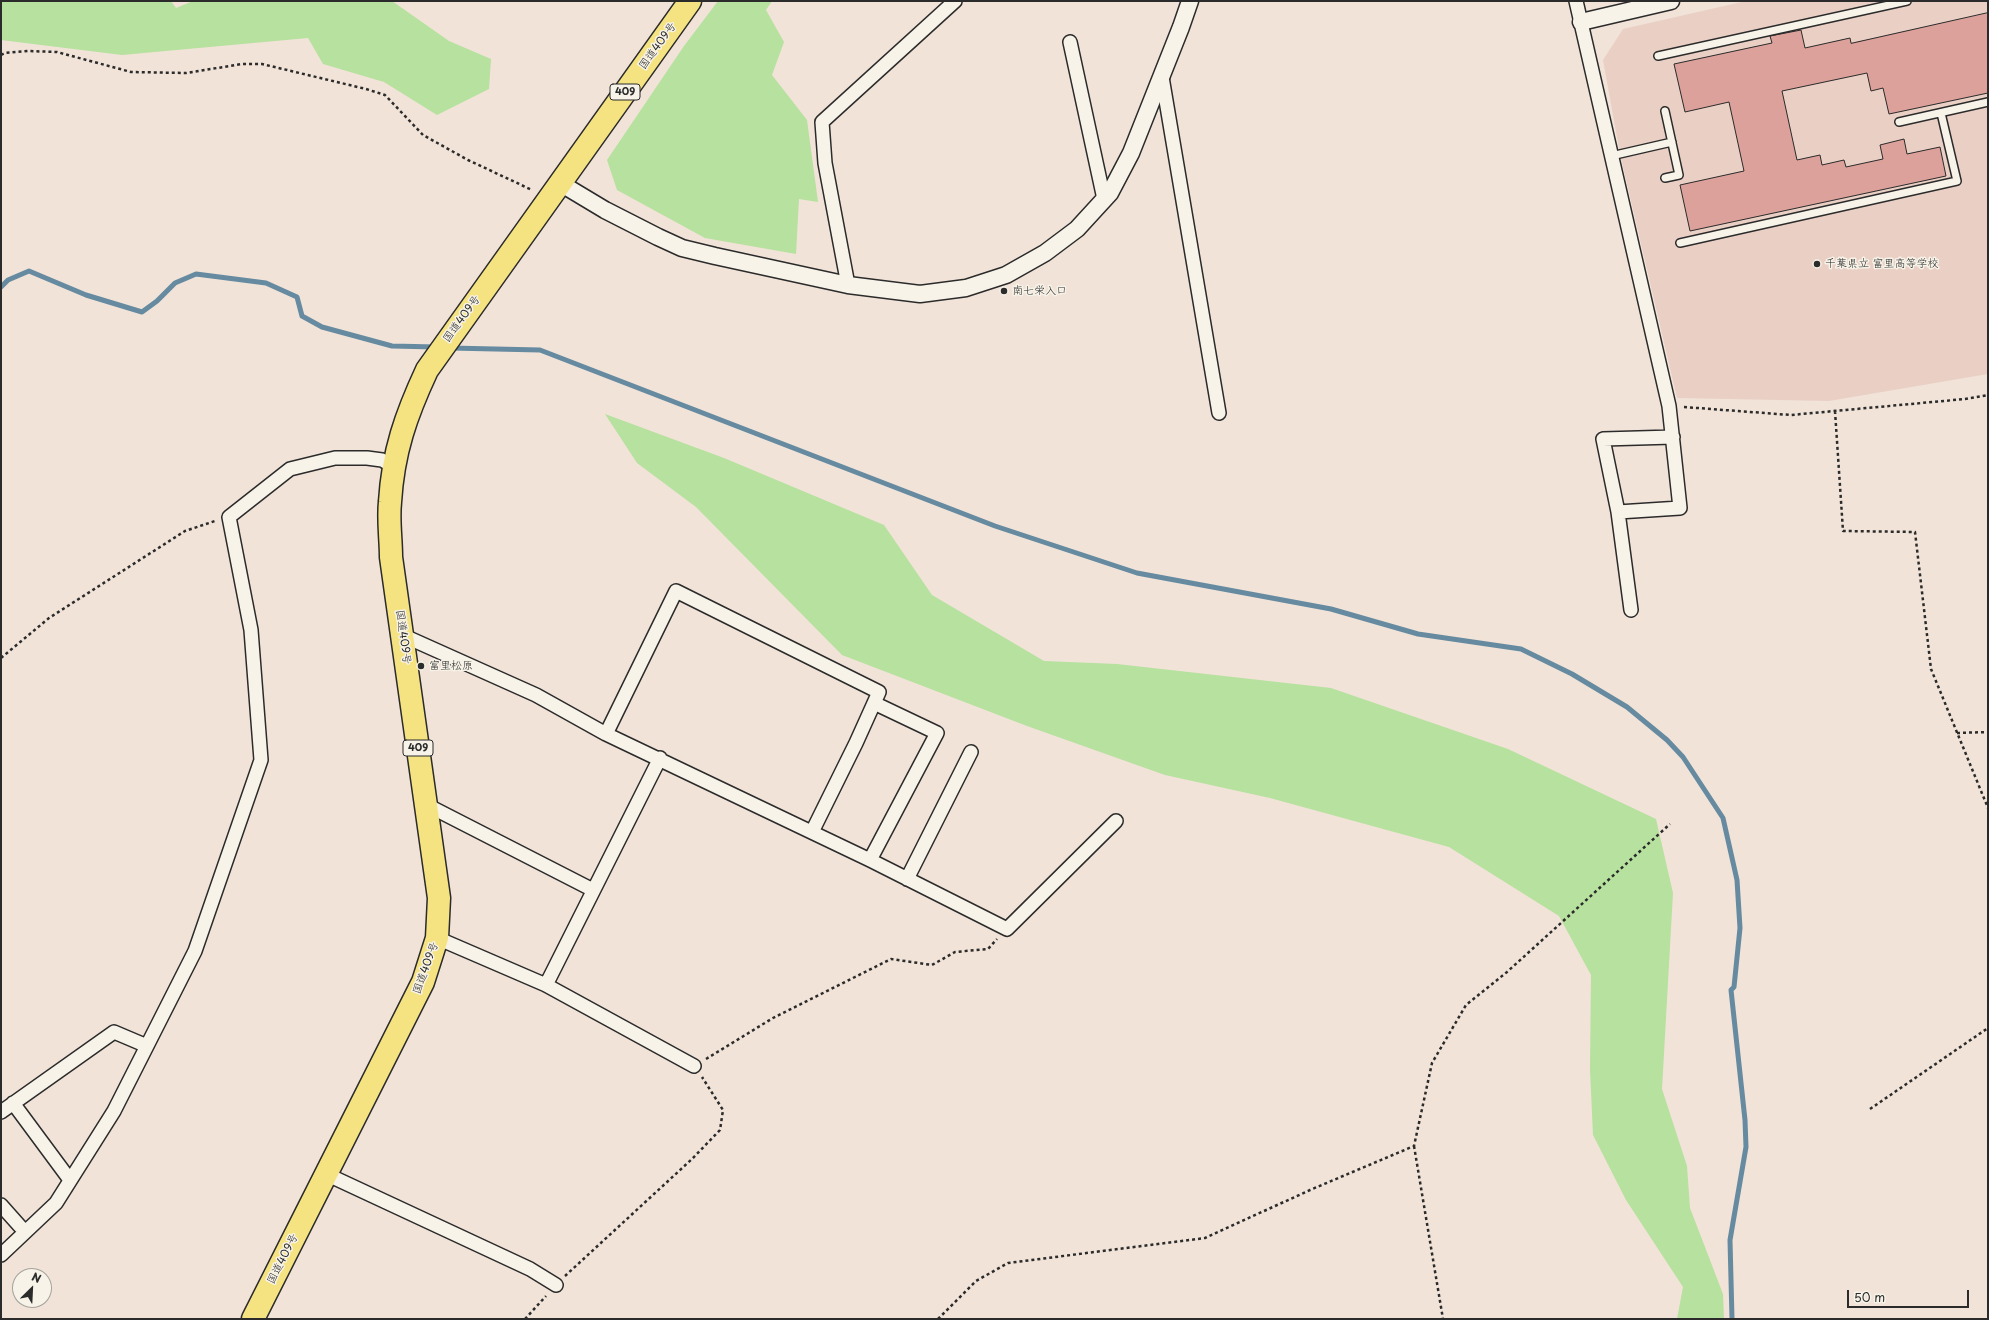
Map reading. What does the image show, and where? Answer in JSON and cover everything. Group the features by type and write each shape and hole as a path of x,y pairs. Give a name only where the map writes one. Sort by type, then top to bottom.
{"highway":[{"name":"国道409号","path":"252,1319 423,982 437,938 439,898 391,557 390,503 394,467 400,436 410,406 427,370 690,1"}],"street":[{"path":"848,285 825,163 822,122 954,1"},
{"path":"555,191 605,210 682,248 715,256 848,285 920,294 966,288 1006,275 1045,253 1077,229 1110,193 1131,153 1190,1"},
{"path":"1576,1 1670,406 1680,508 1618,512"},
{"path":"1581,22 1671,1"},
{"path":"1070,42 1104,199"},
{"path":"1162,76 1219,413"},
{"path":"1630,610 1618,512 1603,438 1674,437"},
{"path":"1,1256 56,1203 114,1111 195,951 261,760 251,630 229,517 290,469 335,458 366,458 382,460 394,467"},
{"path":"606,734 676,590 879,692 812,832"},
{"path":"402,635 536,695 606,734 660,758 870,860 1007,929 1116,821"},
{"path":"870,860 937,733 874,703"},
{"path":"907,879 970,752"},
{"path":"546,985 660,758"},
{"path":"426,804 593,890"},
{"path":"437,938 546,985 694,1066"},
{"path":"1,1112 114,1032 147,1046"},
{"path":"13,1103 70,1180"},
{"path":"326,1174 530,1269 556,1285"},
{"path":"1,1205 26,1232"}],"lane":[{"path":"1658,56 1907,1"},
{"path":"1899,122 1988,102"},
{"path":"1665,111 1680,175 1665,178"},
{"path":"1680,243 1957,182 1941,113"},
{"path":"1611,156 1672,142"}],"path":[{"path":"1,55 5,53 28,51 57,52 131,72 186,73 242,64 262,64 366,89 385,96 422,135 468,160 555,191"},
{"path":"1670,406 1791,415 1965,399 1988,395"},
{"path":"1835,411 1843,531 1915,532 1931,669 1988,808"},
{"path":"1,658 49,618 185,531 229,517"},
{"path":"1957,733 1988,732"},
{"path":"1443,1319 1414,1146 1432,1063 1466,1005 1506,972 1670,824"},
{"path":"525,1319 556,1285 692,1159 720,1130 723,1110 694,1066 773,1018 891,959 932,965 955,952 988,949 1007,929"},
{"path":"1870,1109 1988,1028"},
{"path":"938,1319 976,1281 1008,1263 1205,1238 1310,1190 1414,1146"}],"shaded area":[{"name":"千葉県立 富里高等学校","path":"1746,1 1988,1 1988,374 1829,401 1677,398 1620,154 1603,60 1623,29"}],"green space":[{"path":"1,1 171,1 176,8 193,1 392,1 449,41 491,59 489,89 437,115 384,82 323,64 308,38 122,55 1,40"},
{"path":"718,1 772,1 766,10 784,42 772,75 807,120 818,202 799,199 796,254 705,238 617,190 607,160 684,46"},
{"path":"605,414 724,458 884,525 932,595 1044,661 1117,664 1331,688 1508,749 1656,819 1673,893 1662,1089 1687,1166 1690,1208 1723,1294 1724,1319 1677,1319 1683,1287 1626,1200 1593,1135 1590,1070 1591,975 1559,916 1449,847 1270,798 1165,775 1027,726 842,655 696,507 637,463"}],"building":[{"path":"1988,13 1988,93 1889,114 1883,88 1871,91 1867,73 1782,91 1797,160 1820,155 1822,165 1844,160 1846,167 1883,159 1880,145 1904,139 1907,154 1940,147 1946,176 1690,231 1680,185 1744,171 1729,102 1685,112 1674,64 1772,43 1770,36 1801,30 1805,48 1850,38 1851,43"}],"waterway":[{"path":"1,287 8,280 29,271 86,295 142,312 157,301 175,283 196,274 266,283 297,297 302,316 322,327 392,346 436,347"},
{"path":"450,348 540,350 995,526 1137,573 1331,609 1418,634 1521,649 1572,674 1627,707 1667,740 1683,757 1723,818 1737,880 1740,928 1734,987 1731,990 1745,1120 1746,1147 1730,1240 1732,1319"}],"place":[{"name":"千葉県立 富里高等学校","path":"1817,264"},
{"name":"南七栄入口","path":"1004,291"},
{"name":"富里松原","path":"421,666"}]}
